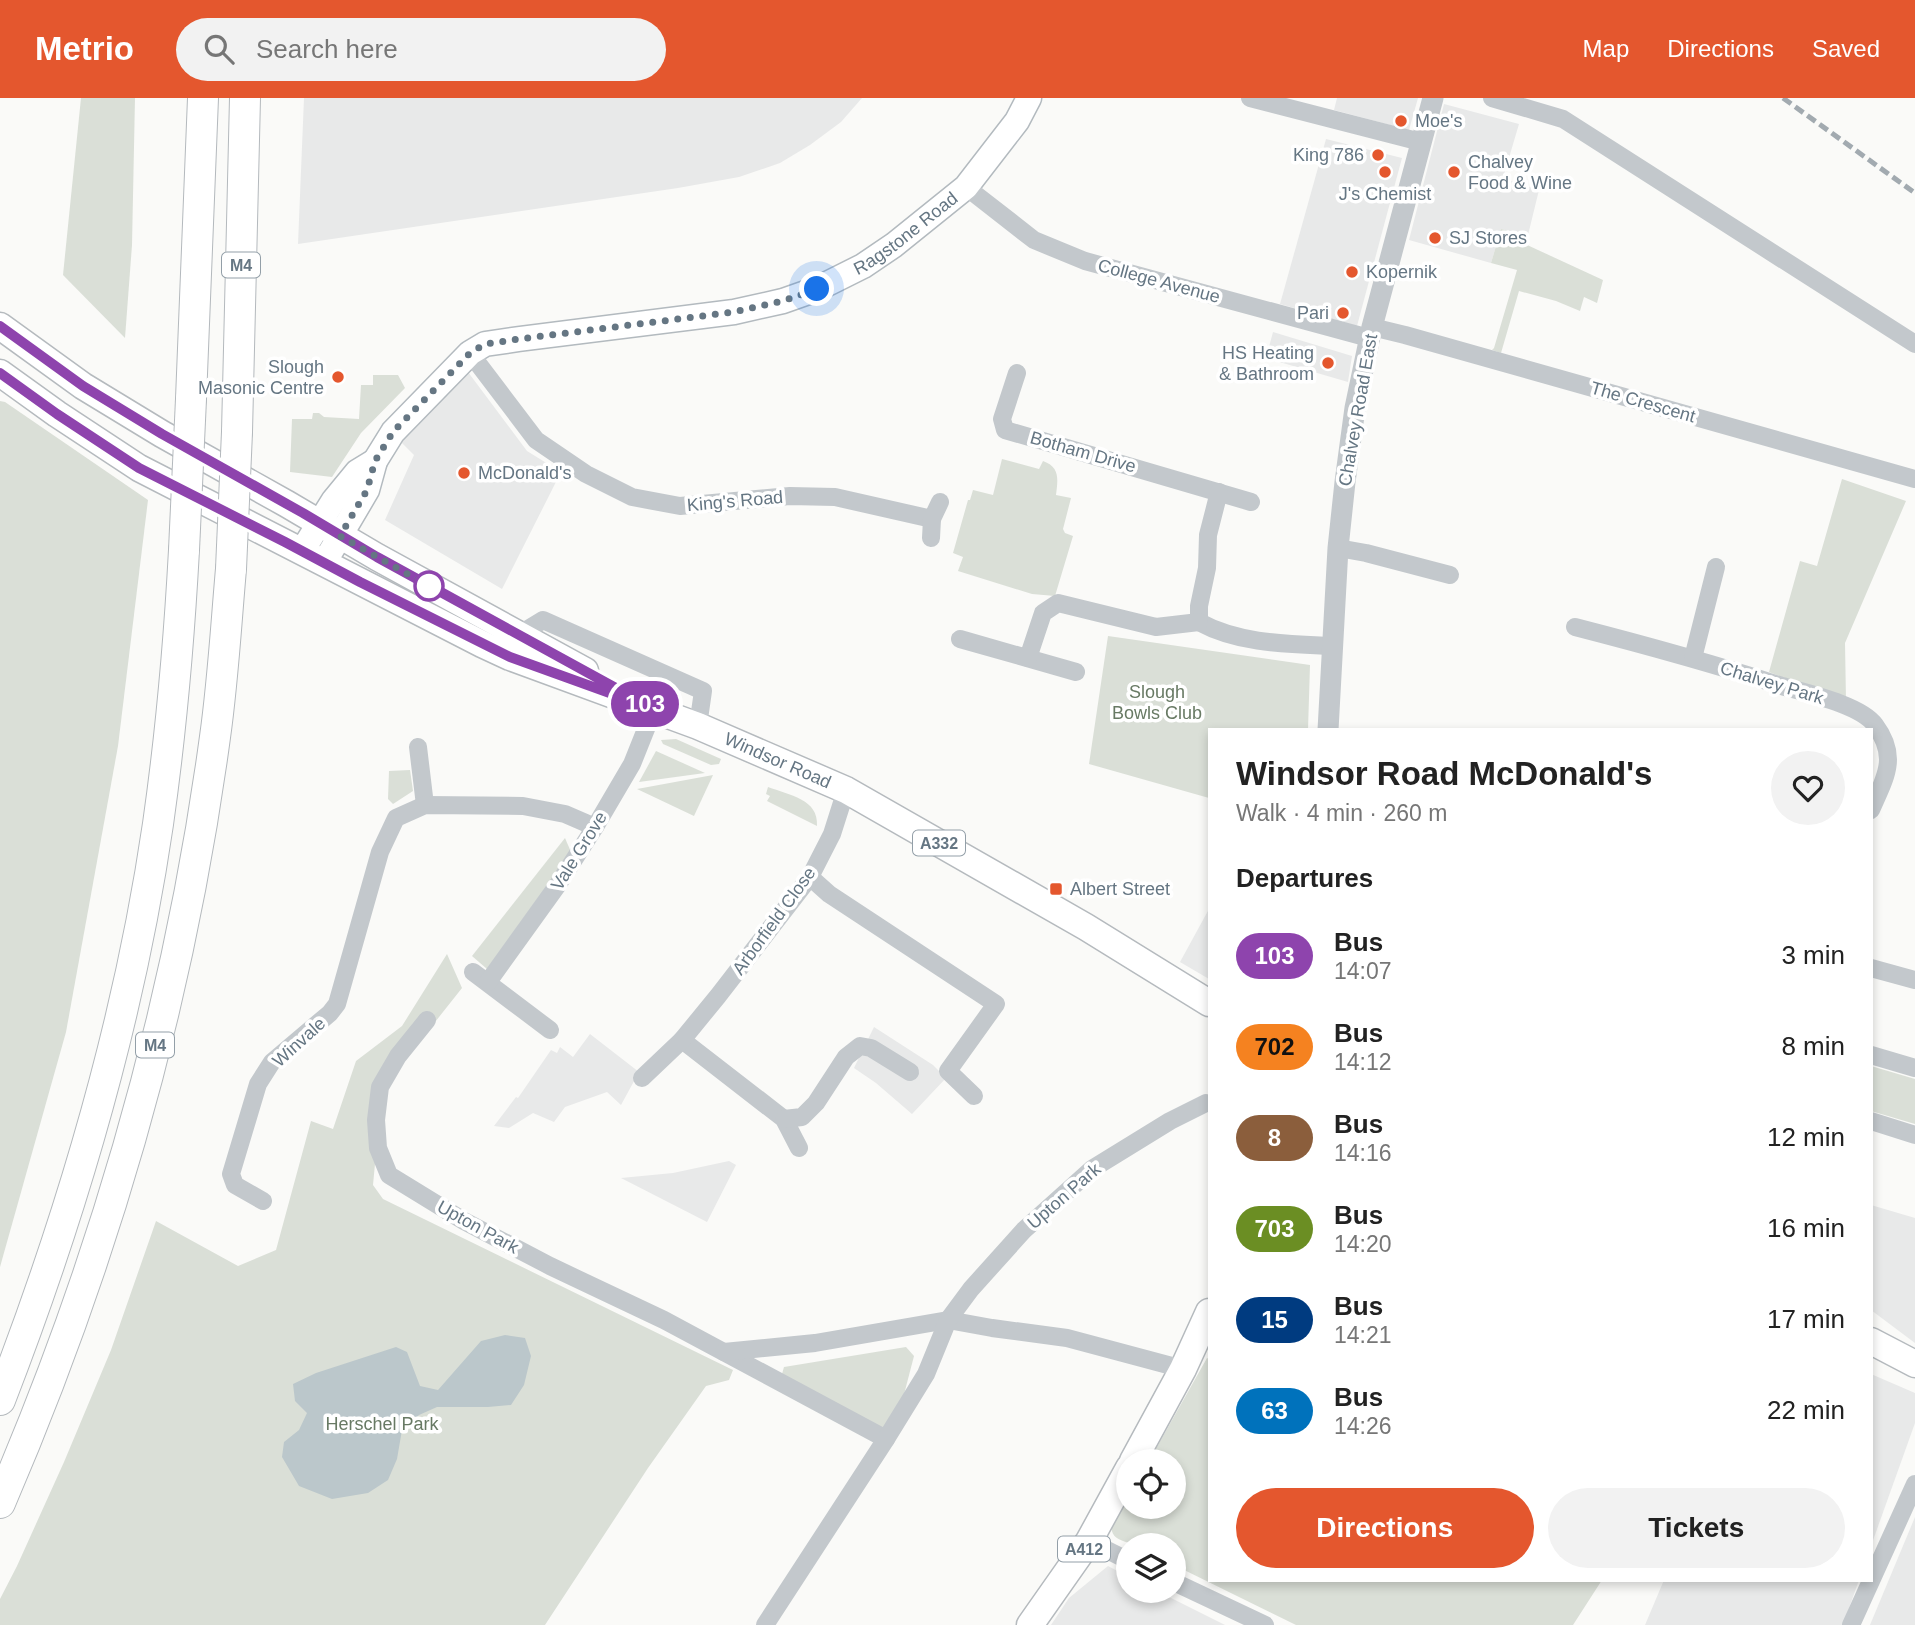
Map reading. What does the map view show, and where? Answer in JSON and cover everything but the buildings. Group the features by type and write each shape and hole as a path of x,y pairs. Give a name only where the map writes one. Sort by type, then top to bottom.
{"highway":[{"name":"M4","path":"0,1400 54,1252 104,1086 128,984 158,825 179,649 203,98"},
{"name":"M4","path":"0,1503 28,1438 85,1286 136,1122 192,884 217,722 231,569 245,98"}],"main road":[{"name":"Ragstone Road","path":"313,557 330,529 334,500 357,472 375,461 393,432 470,353 485,344 734,312 783,301 817,289 894,245 966,187 1017,121 1029,98"},
{"name":"A332","path":"0,326 117,407 486,618 520,634 654,709"},
{"name":"A332","path":"8,379 139,468 313,557"},
{"name":"Windsor Road","path":"313,557 510,657 698,726 846,790 1086,926 1208,1002"},
{"path":"1140,1449 1183,1369 1208,1314"},
{"path":"1873,1342 1915,1364"},
{"name":"A412","path":"1030,1625 1089,1541 1116,1492"}],"street":[{"path":"1250,98 1421,142"},
{"name":"Chalvey Road East","path":"1328,728 1338,548 1355,408 1371,333 1433,98"},
{"path":"1492,98 1563,119 1915,344"},
{"name":"College Avenue","path":"966,187 1034,240 1085,261 1371,333"},
{"name":"The Crescent","path":"1371,333 1405,335 1915,480"},
{"name":"King's Road","path":"470,353 536,440 586,474 632,497 680,506 790,496 835,497 932,519"},
{"name":"Botham Drive","path":"1017,373 1002,419 1004,430 1251,502"},
{"path":"1199,622 1199,606 1207,568 1208,535 1219,492"},
{"path":"931,538 932,519 940,502"},
{"path":"1338,548 1450,575"},
{"path":"1693,658 1716,567"},
{"path":"1028,658 1043,613 1058,603 1156,627 1199,622 1214,630 1271,643 1332,646"},
{"path":"520,634 543,621 703,691 698,726"},
{"name":"Chalvey Park","path":"1575,627 1693,658 1848,706 1874,722 1889,757 1873,805"},
{"path":"960,639 1076,672"},
{"name":"Vale Grove","path":"550,1030 481,977 557,887 596,827 632,764 654,709"},
{"path":"418,747 425,805"},
{"name":"Arborfield Close","path":"642,1078 682,1040 754,952 810,877 832,834 846,790"},
{"name":"Winvale","path":"263,1201 235,1185 231,1174 258,1084 272,1062 337,1004 380,852 396,818 425,805 523,806 565,814 596,827"},
{"path":"810,877 829,894 996,1004 948,1071 974,1096"},
{"path":"1873,968 1915,979"},
{"name":"Upton Park","path":"426,1020 398,1056 380,1087 376,1120 378,1148 389,1175 464,1221 550,1266 664,1320 886,1440"},
{"path":"682,1040 784,1119 799,1148"},
{"path":"784,1119 802,1117 816,1103 846,1057 860,1046 871,1048 910,1072"},
{"path":"1873,1056 1915,1068"},
{"name":"Upton Park","path":"765,1625 886,1440 926,1374 948,1320 971,1289 1024,1230 1092,1169 1170,1121 1206,1103"},
{"path":"1873,1122 1915,1135"},
{"path":"723,1352 815,1343 948,1320 1067,1338 1183,1369"},
{"path":"1855,1624 1915,1484"},
{"path":"1089,1541 1116,1554"},
{"path":"1186,1588 1265,1625"}],"shaded area":[{"path":"304,98 862,98 841,122 810,145 780,163 739,177 298,244"},
{"path":"1337,98 1418,98 1409,130 1334,110"},
{"path":"1444,104 1519,124 1503,178 1539,190 1528,235 1501,229 1491,263 1409,240"},
{"path":"1326,139 1402,158 1357,326 1280,304"},
{"path":"1273,332 1352,356 1348,382 1266,358"},
{"path":"465,368 527,451 561,472 502,589 385,520 414,455 401,442"},
{"path":"1208,911 1208,978 1180,962"},
{"path":"874,1027 933,1065 946,1078 912,1114 854,1068"},
{"path":"590,1034 639,1072 621,1105 607,1092 565,1107 554,1122 533,1113 509,1128 494,1126 516,1097 518,1098 551,1050 557,1053 560,1047 573,1057"},
{"path":"729,1161 736,1165 707,1222 621,1178 673,1173"},
{"path":"1873,1206 1915,1218 1915,1343 1873,1312"},
{"path":"505,1335 525,1338 531,1356 524,1385 511,1405 437,1407 419,1415 402,1430 397,1459 388,1480 368,1493 332,1499 299,1486 282,1457 284,1442 299,1430 307,1413 295,1401 293,1384 316,1373 396,1347 407,1352 420,1386 438,1390 481,1341"},
{"path":"1873,1375 1915,1393 1915,1423 1873,1540"},
{"path":"1915,1517 1915,1625 1870,1625"},
{"path":"1108,1566 1116,1570 1116,1603 1181,1603 1225,1625 1051,1625 1069,1598"},
{"path":"1663,1582 1858,1582 1843,1625 1645,1625"}],"green space":[{"path":"81,98 135,98 132,245 125,338 63,275"},
{"path":"1501,229 1528,235 1525,244 1603,280 1597,303 1584,297 1580,311 1519,291 1501,353 1492,350 1517,270 1491,263"},
{"path":"373,375 398,375 405,388 361,433 332,477 290,472 292,419 312,419 313,413 319,413 324,417 359,419 361,385 373,385"},
{"path":"0,401 148,500 118,746 66,1032 0,1267"},
{"path":"1002,459 1039,469 1043,461 1049,464 1057,474 1056,495 1071,498 1063,529 1065,533 1073,536 1055,596 1032,594 958,571 963,557 953,553 968,500 973,490 993,495"},
{"path":"1842,479 1906,501 1845,643 1846,701 1769,672 1800,561 1817,566"},
{"name":"Slough Bowls Club","path":"1108,636 1310,665 1308,728 1208,728 1208,798 1089,764"},
{"path":"676,739 721,759 719,764 711,765 663,744 661,740"},
{"path":"656,751 705,773 639,782"},
{"path":"410,770 413,791 393,804 388,799 389,771"},
{"path":"713,775 694,816 637,789"},
{"path":"768,787 808,804 816,817 817,826 767,801 770,796 766,794"},
{"path":"565,838 571,852 487,969 472,956"},
{"name":"Herschel Park","path":"447,954 462,988 382,1089 373,1185 383,1199 733,1370 729,1380 706,1386 648,1468 545,1625 0,1625 0,1599 64,1462 111,1350 156,1221 238,1266 276,1250 311,1121 333,1129 356,1061 402,1026"},
{"path":"1873,1067 1915,1079 1915,1124 1873,1112"},
{"path":"906,1347 914,1356 895,1429 883,1429 782,1374 784,1367"},
{"path":"1208,1358 1208,1582 1186,1571 1186,1533 1116,1533 1116,1537 1112,1526 1116,1517 1186,1519 1186,1449 1156,1449"},
{"path":"1209,1582 1601,1582 1573,1625 1296,1625"}],"railway":[{"path":"1783,98 1915,193"}],"bus line":[{"name":"103","path":"0,326 83,386 162,434 486,618 520,634 654,709 510,657 360,582 139,468 0,373"}],"place":[{"name":"Moe's","path":"1401,121"},
{"name":"King 786","path":"1378,155"},
{"name":"J's Chemist","path":"1385,172"},
{"name":"Chalvey Food & Wine","path":"1454,172"},
{"name":"SJ Stores","path":"1435,238"},
{"name":"Kopernik","path":"1352,272"},
{"name":"Pari","path":"1343,313"},
{"name":"HS Heating & Bathroom","path":"1328,363"},
{"name":"Slough Masonic Centre","path":"338,377"},
{"name":"McDonald's","path":"464,473"},
{"name":"Albert Street","path":"1056,889"}],"route":[{"path":"429,586 340,536 367,490 375,461 393,432 470,353 485,344 734,312 783,301 817,289"}]}
